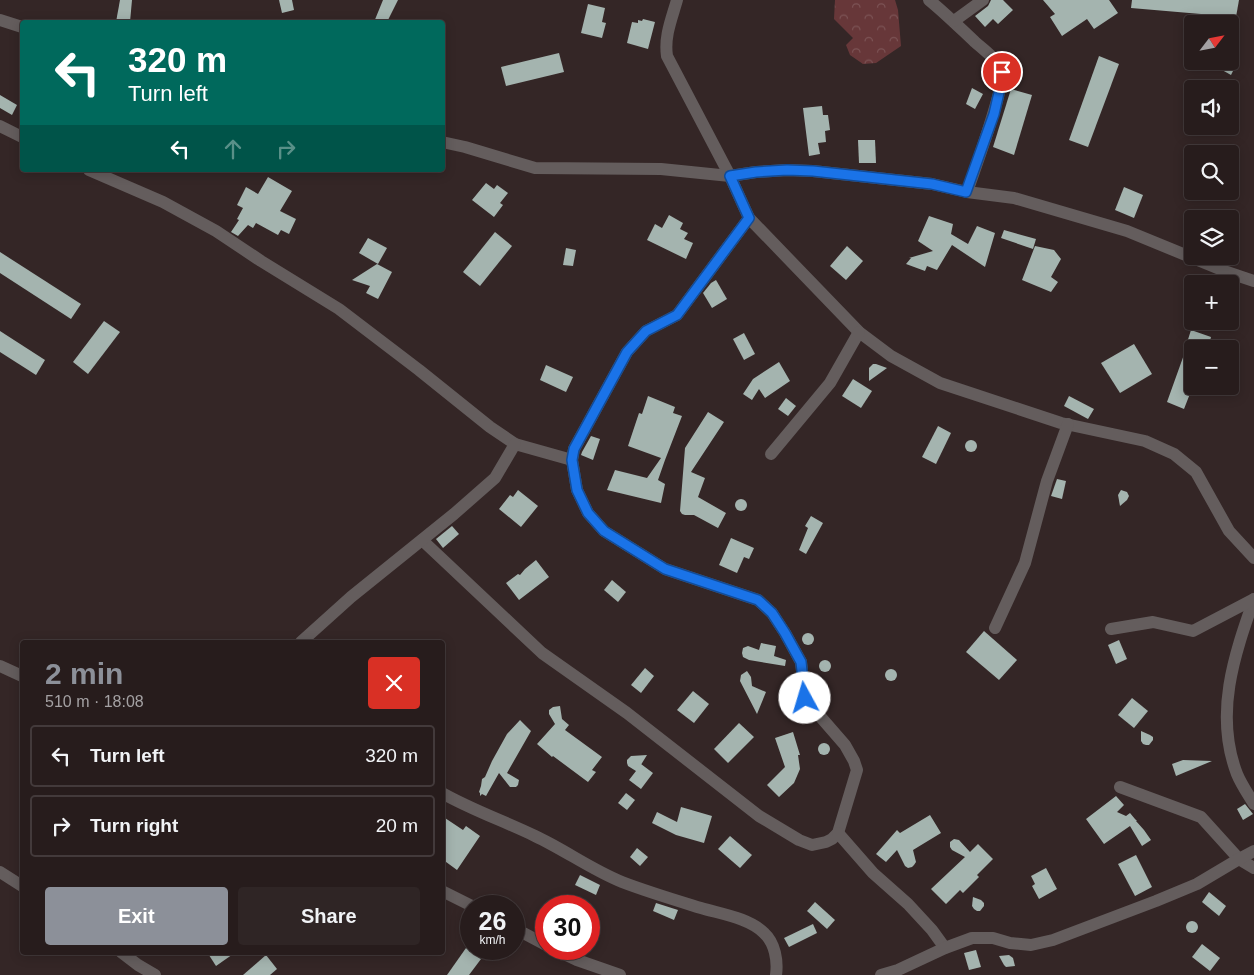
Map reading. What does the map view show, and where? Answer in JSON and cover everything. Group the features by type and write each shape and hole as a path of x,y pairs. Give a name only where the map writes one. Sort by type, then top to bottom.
{"street":[{"path":"677,0 668,31 667,56 730,176 749,218 859,332 891,356 940,383 1068,424 1145,441 1174,454 1196,472 1230,531 1254,558"},
{"path":"929,0 995,60 1002,72 994,114 966,192"},
{"path":"954,21 983,0"},
{"path":"0,20 20,26"},
{"path":"0,126 20,136"},
{"path":"445,143 535,168 660,169 730,176 787,170 813,171 932,184 966,192 1014,198 1127,231 1254,282"},
{"path":"94,172 163,202 216,231 339,309 490,427 515,444 572,460"},
{"path":"422,540 542,653 627,713 759,816 799,840 812,845 832,839 838,833 858,770 845,745 805,698 801,662 772,613 758,600 665,569 604,531 588,513 577,490 572,460 574,449 627,352 646,331 677,315 749,218"},
{"path":"771,454 830,383 859,332"},
{"path":"995,628 1025,563 1047,481 1068,424"},
{"path":"303,640 351,597 495,478 515,444"},
{"path":"1111,629 1153,622 1193,631 1254,599"},
{"path":"1254,599 1241,637 1230,680 1227,705 1227,735 1230,751 1238,775 1254,804"},
{"path":"0,666 20,675"},
{"path":"1120,787 1201,816 1239,859 1254,868"},
{"path":"445,795 534,836 620,881 656,895 739,919 756,926 765,933 772,944 776,957 776,975"},
{"path":"838,833 874,873 908,904 932,930 945,948"},
{"path":"881,975 898,970 945,948 972,938 993,938 1010,943 1031,945 1053,940 1197,884 1254,851"},
{"path":"0,872 20,885"},
{"path":"445,892 460,900"},
{"path":"125,955 155,975"},
{"path":"576,960 620,975"}],"green space":[{"path":"835,0 895,0 898,10 901,46 876,63 863,64 850,55 846,45 853,38 834,19"}],"building":[{"path":"120,0 132,0 130,20 116,20"},
{"path":"279,0 292,0 294,10 282,13"},
{"path":"383,0 398,0 388,20 375,20"},
{"path":"991,0 1003,0 1013,10 998,24 993,19 985,27 975,16 988,6"},
{"path":"1043,0 1109,0 1118,13 1094,29 1087,19 1062,36 1050,17 1055,14"},
{"path":"1132,0 1239,0 1236,15 1213,15 1131,8"},
{"path":"588,4 605,8 602,22 606,23 602,38 581,33"},
{"path":"643,19 655,22 648,49 627,43 632,22 638,23 638,20 642,21"},
{"path":"559,53 564,72 506,86 501,67"},
{"path":"1099,56 1119,64 1088,147 1069,140"},
{"path":"1222,70 1234,70 1231,75"},
{"path":"972,88 983,94 975,109 966,104"},
{"path":"1011,89 1032,95 1014,155 993,147"},
{"path":"0,95 17,105 12,115 0,108"},
{"path":"822,106 823,115 828,115 830,130 825,131 826,142 818,143 820,154 809,156 803,108"},
{"path":"858,140 875,140 876,163 859,163"},
{"path":"268,177 292,191 280,211 296,219 289,234 281,230 278,235 256,223 253,228 248,225 238,236 231,232 239,220 237,219 243,208 237,205 246,187 258,194"},
{"path":"486,183 494,189 497,185 508,193 500,203 503,205 494,217 472,200"},
{"path":"1124,187 1143,195 1134,218 1115,210"},
{"path":"669,215 683,223 680,229 688,233 684,239 693,243 686,259 647,240 655,224 662,228"},
{"path":"929,216 953,224 951,234 968,244 977,226 995,233 985,267 952,245 937,270 927,266 925,271 906,264 911,258 909,258 933,251 918,241"},
{"path":"1004,230 1036,239 1033,249 1001,238"},
{"path":"495,232 512,246 480,286 463,272"},
{"path":"368,238 387,248 378,264 359,253"},
{"path":"847,246 863,261 846,280 830,266"},
{"path":"1035,246 1054,250 1061,259 1051,277 1058,282 1051,292 1022,280"},
{"path":"566,248 576,250 573,266 563,265"},
{"path":"0,252 81,304 71,319 0,273"},
{"path":"377,264 392,272 378,299 366,293 370,286 352,280"},
{"path":"716,280 727,299 712,308 703,293"},
{"path":"104,321 120,332 88,374 73,362"},
{"path":"1191,330 1211,337 1210,340 1188,340"},
{"path":"0,331 45,360 36,375 0,352"},
{"path":"744,333 755,354 744,360 733,339"},
{"path":"1134,344 1152,374 1120,393 1101,363"},
{"path":"1184,355 1184,395 1189,395 1184,409 1167,402"},
{"path":"779,362 790,381 765,398 759,389 752,400 743,394 753,379"},
{"path":"873,364 887,368 869,381 869,368"},
{"path":"546,365 573,377 566,392 540,380"},
{"path":"853,379 872,391 861,408 842,396"},
{"path":"648,396 675,407 673,413 682,416 658,480 665,484 661,503 607,490 615,470 647,478 661,458 628,446 639,413 642,414"},
{"path":"1069,396 1094,409 1088,419 1064,406"},
{"path":"786,398 796,406 788,416 778,409"},
{"path":"708,412 724,422 691,472 705,478 698,497 726,513 718,528 694,515 685,515 680,511 685,448"},
{"path":"938,426 951,433 936,464 922,457"},
{"path":"591,436 600,439 593,460 581,455"},
{"path":"971,440 977,446 971,452 965,446"},
{"path":"1057,479 1066,481 1062,499 1051,496"},
{"path":"518,490 538,506 521,527 499,509 510,495 513,497"},
{"path":"1121,490 1127,492 1129,496 1120,506 1118,495"},
{"path":"739,499 743,499 747,505 743,511 739,511 735,507 735,503"},
{"path":"811,516 823,523 806,554 799,550 808,528 805,526"},
{"path":"452,526 459,534 443,548 436,539"},
{"path":"731,538 754,548 749,559 744,557 737,573 719,565"},
{"path":"536,560 549,577 519,600 506,583 518,574 520,575"},
{"path":"612,580 626,592 618,602 604,590"},
{"path":"984,631 1017,660 999,680 966,652"},
{"path":"808,633 814,639 808,645 802,639"},
{"path":"1119,640 1127,659 1116,664 1108,645"},
{"path":"761,643 776,646 774,656 786,660 785,666 749,660 743,657 743,648 748,646 759,650"},
{"path":"825,660 831,666 825,672 819,666"},
{"path":"645,668 654,676 641,693 631,685"},
{"path":"891,669 897,675 891,681 885,675"},
{"path":"747,671 751,677 752,686 766,692 757,714 740,681 741,675"},
{"path":"693,691 709,704 694,723 677,710"},
{"path":"1132,698 1148,711 1134,728 1118,715"},
{"path":"560,706 562,719 569,725 565,730 602,757 592,770 596,772 588,782 537,744 555,724 549,714 549,710"},
{"path":"520,720 531,731 507,773 519,780 518,785 510,787 499,773 486,796 482,794 480,796 482,779 485,777 507,734"},
{"path":"739,723 754,737 728,763 714,749"},
{"path":"1141,731 1153,737 1149,745 1143,744 1141,741"},
{"path":"793,732 800,755 798,755 800,769 794,783 779,797 767,785 785,767 775,738"},
{"path":"822,743 826,743 830,749 826,755 822,755 818,751 818,747"},
{"path":"647,755 641,764 653,773 641,789 629,780 636,771 628,766 627,760 631,756"},
{"path":"1183,760 1212,761 1176,776 1172,764"},
{"path":"626,793 635,800 627,810 618,803"},
{"path":"1116,796 1124,805 1117,812 1126,816 1130,813 1151,840 1142,846 1130,826 1104,844 1086,819"},
{"path":"1245,804 1253,814 1243,820 1237,809"},
{"path":"681,807 712,816 704,843 676,835 652,823 657,812 677,822"},
{"path":"930,815 941,833 913,850 916,862 912,867 908,868 905,866 897,850 886,862 876,854 897,830 900,833"},
{"path":"445,818 463,830 466,826 480,836 457,870 445,861"},
{"path":"730,836 752,855 740,868 718,849"},
{"path":"954,839 959,840 970,852 978,844 993,859 963,893 960,890 946,904 931,889 965,857 950,847 950,842"},
{"path":"637,848 648,857 640,866 630,857"},
{"path":"1136,855 1152,887 1135,896 1118,864"},
{"path":"1046,868 1057,889 1039,899 1032,886 1035,884 1031,876"},
{"path":"580,875 600,885 596,895 575,885"},
{"path":"1209,892 1226,906 1219,916 1202,902"},
{"path":"973,897 984,903 980,911 977,911 972,906"},
{"path":"815,902 835,920 827,929 807,911"},
{"path":"656,903 678,910 674,920 653,911"},
{"path":"1190,921 1194,921 1198,927 1194,933 1190,933 1186,929 1186,925"},
{"path":"813,924 817,933 789,947 784,938"},
{"path":"1202,944 1220,958 1210,971 1192,957"},
{"path":"976,950 981,967 969,970 964,953"},
{"path":"209,955 232,955 216,966"},
{"path":"266,955 277,969 270,975 243,975"},
{"path":"1009,955 1013,958 1015,966 1006,967 999,956"},
{"path":"460,957 460,960 480,960 469,975 447,975"}],"route":[{"path":"805,698 801,662 772,613 758,600 665,569 604,531 588,513 577,490 572,460 574,449 627,352 646,331 677,315 749,218 730,176 787,170 813,171 932,184 966,192 994,114 1002,72"}]}
